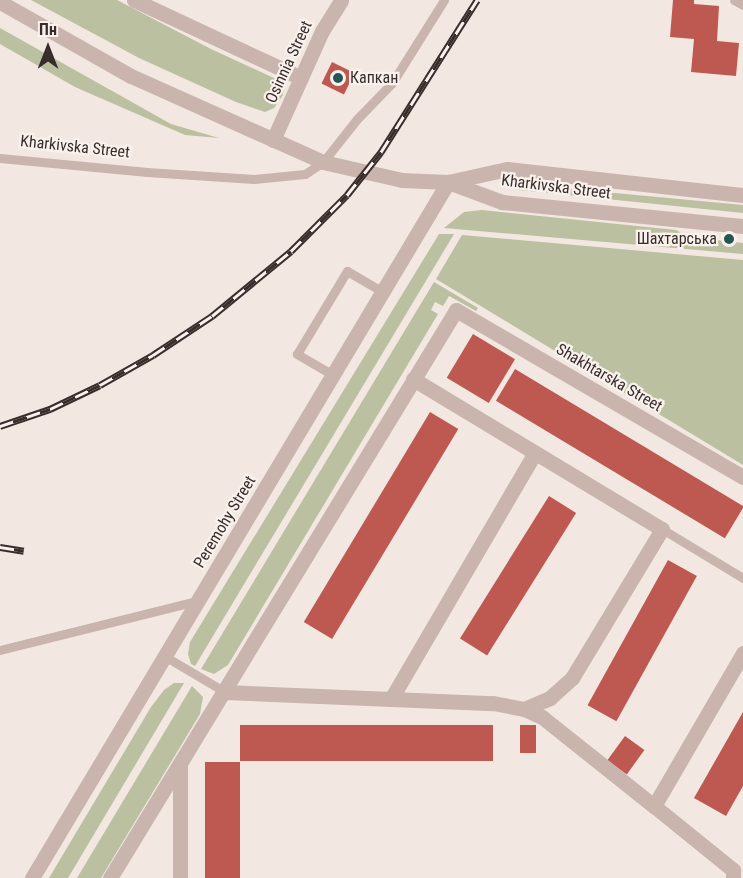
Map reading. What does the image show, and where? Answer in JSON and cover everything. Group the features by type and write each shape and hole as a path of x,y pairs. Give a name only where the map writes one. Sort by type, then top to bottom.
{"street":[{"path":"134,0 301,78"},
{"name":"Osinnia Street","path":"273,140 322,31 341,0"},
{"path":"0,2 132,76 323,162 402,180 448,182"},
{"name":"Kharkivska Street","path":"448,182 507,169 743,195"},
{"name":"Kharkivska Street","path":"448,182 502,202 743,226"},
{"name":"Peremohy Street","path":"32,878 448,182"},
{"name":"Shakhtarska Street","path":"413,379 456,310 743,477"},
{"path":"111,878 413,379 662,529 572,678 550,698 524,709"},
{"path":"391,699 535,453"},
{"path":"654,806 743,654"},
{"path":"225,692 493,703 524,709 542,717 654,806 733,870 733,878"},
{"path":"180,764 180,878"}],"lane":[{"path":"323,162 357,119 392,83 444,0"},
{"path":"734,0 743,5"},
{"name":"Kharkivska Street","path":"0,158 147,172 254,179 304,174 323,162"},
{"path":"333,375 297,354 308,335 347,271 383,292"},
{"path":"662,529 743,578"},
{"path":"0,650 199,601"},
{"path":"166,657 225,692"}],"green space":[{"path":"31,0 117,0 211,49 276,79 284,86 283,95 274,108 265,112 236,102 139,58"},
{"path":"0,28 171,124 219,138 185,135 75,87 0,44"},
{"path":"519,184 743,205 743,213 519,190 507,186"},
{"path":"482,210 676,230 689,237 743,243 743,254 444,228 464,212"},
{"path":"439,234 454,234 195,666 191,664 188,654 190,642"},
{"path":"462,235 743,260 743,465 436,279"},
{"path":"434,282 478,308 476,311 449,296 443,306 435,302 431,310 438,314 228,665 214,674 201,669"},
{"path":"174,683 184,683 68,878 49,878 151,707 164,690"},
{"path":"192,686 203,697 200,714 101,878 77,878"}],"building":[{"path":"673,0 694,0 694,4 719,6 717,41 739,43 736,76 691,72 694,39 670,37"},
{"name":"Капкан","path":"332,62 354,73 344,95 321,84"},
{"path":"473,334 515,359 489,403 447,378"},
{"path":"515,369 743,506 725,538 496,401"},
{"path":"430,412 458,429 332,639 304,622"},
{"path":"549,496 576,513 487,655 460,638"},
{"path":"668,560 697,576 616,721 588,705"},
{"path":"743,712 743,786 726,816 694,798"},
{"path":"240,725 493,725 493,761 240,761"},
{"path":"520,725 536,725 536,753 520,753"},
{"path":"625,736 644,750 627,774 607,760"},
{"path":"205,762 240,762 240,878 205,878"}],"railway":[{"path":"0,426 50,409 100,385 153,355 212,316 291,251 347,195 381,152 477,0"},
{"path":"0,547 24,551"}],"place":[{"name":"Капкан","path":"338,78"},
{"name":"Шахтарська","path":"729,239"}]}
